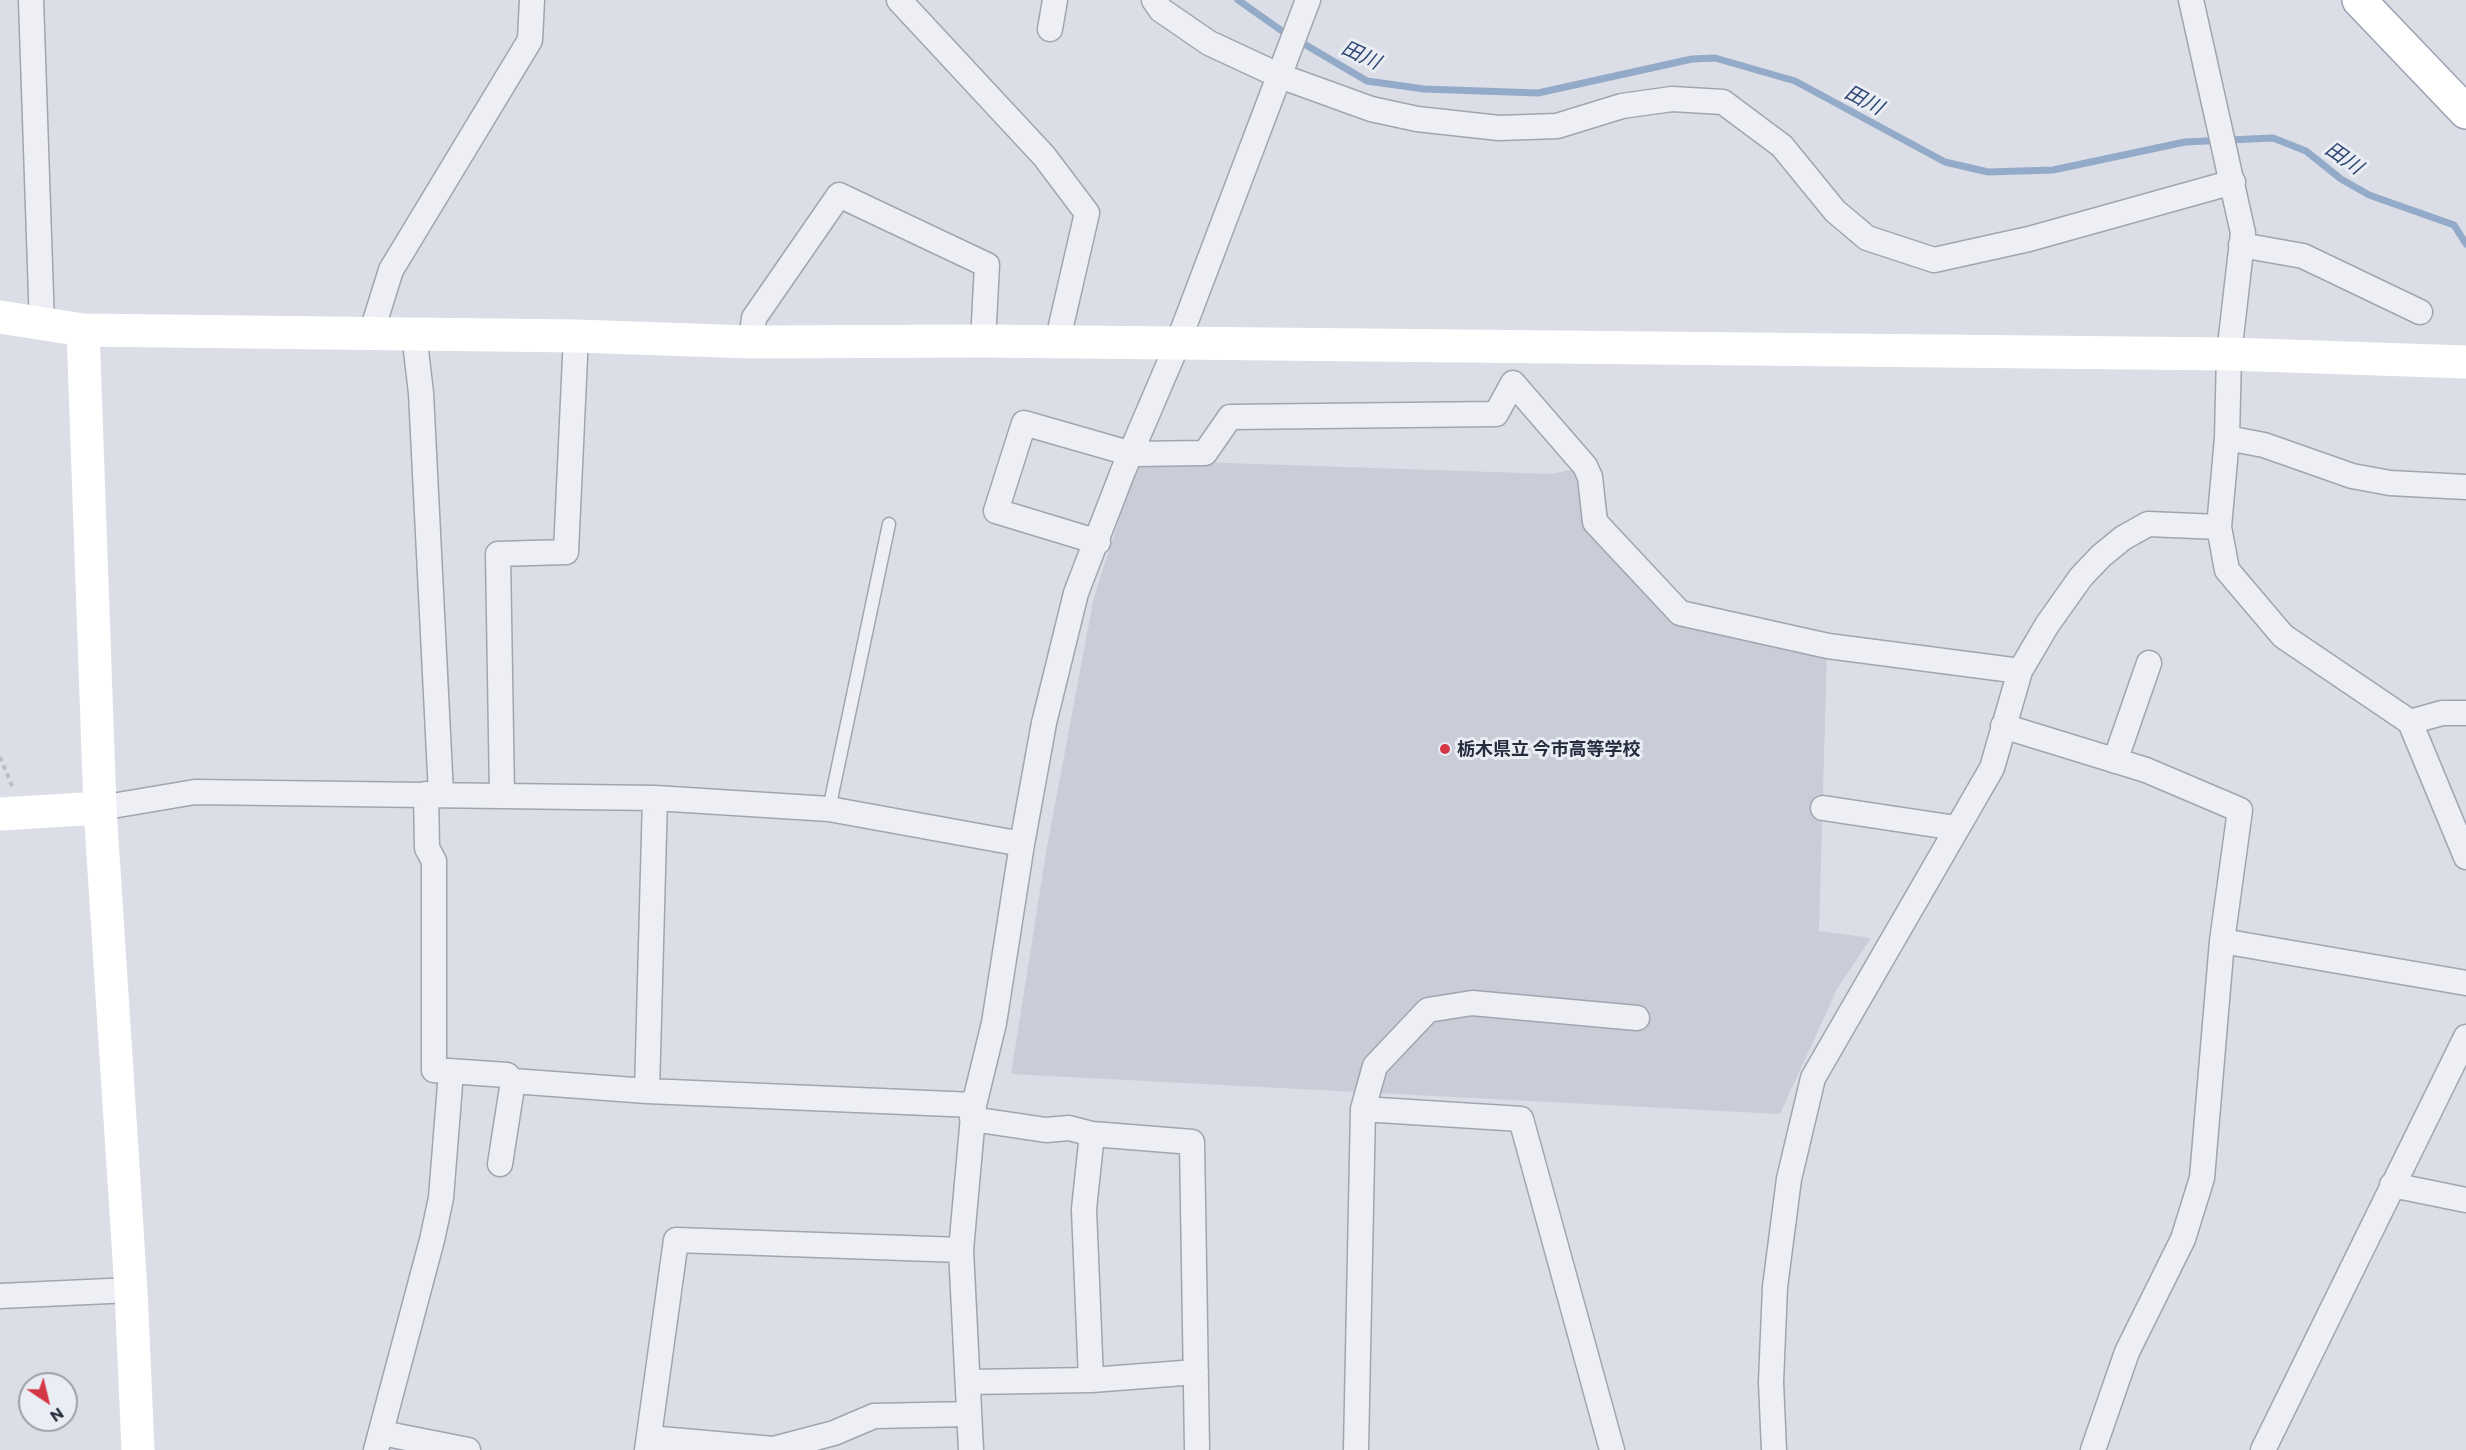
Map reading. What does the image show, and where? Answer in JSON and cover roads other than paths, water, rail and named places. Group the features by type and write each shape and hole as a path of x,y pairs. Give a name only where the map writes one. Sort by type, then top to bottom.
{"street":[{"path":"31,0 42,325"},
{"path":"371,334 391,270 531,40 532,0"},
{"path":"899,0 1044,156 1087,213 1058,343"},
{"path":"1050,29 1055,0"},
{"path":"1154,0 1161,10 1209,43 1280,76 1371,109 1417,119 1499,128 1557,126 1622,106 1672,99 1723,102 1782,146 1835,211 1867,238 1934,260 2029,239 2234,182"},
{"path":"971,1450 961,1250 973,1112 994,1023 1022,844 1044,723 1076,593 1098,542 1123,471 1177,345 1308,0"},
{"path":"2191,0 2234,182 2243,232 2229,354 2227,438 2219,527 2227,570 2283,636 2410,722 2466,857"},
{"path":"2359,0 2466,112"},
{"path":"751,342 753,318 839,195 987,265 983,341"},
{"path":"2241,245 2303,256 2420,312"},
{"path":"0,317 83,330 576,336 751,342 983,341 1177,345 2229,354 2466,362"},
{"path":"83,330 100,808 131,1290 138,1450"},
{"path":"414,334 421,393 434,794 428,848 434,861 434,1070 507,1075 513,1081 973,1112 1046,1130 1068,1128 1092,1134 1192,1142 1197,1448"},
{"path":"502,795 498,554 566,552 576,336"},
{"path":"1098,542 996,511 1024,423 1132,454 1205,453 1230,417 1496,414 1513,383 1585,466 1590,477 1595,522 1680,613 1827,646 2020,671"},
{"path":"2227,438 2264,445 2352,476 2390,483 2466,487"},
{"path":"1774,1450 1771,1382 1774,1287 1789,1179 1813,1078 1992,768 2020,671 2047,625 2081,577 2123,538 2148,524 2219,527"},
{"path":"2115,761 2149,663"},
{"path":"2410,722 2442,713 2466,713"},
{"path":"2003,726 2146,770 2240,810 2222,941 2202,1178 2183,1239 2127,1352 2093,1450"},
{"path":"0,814 100,808 195,792 655,798 829,809 1022,844"},
{"path":"647,1091 655,798"},
{"path":"1823,808 1956,828"},
{"path":"2222,941 2466,983"},
{"path":"1356,1450 1363,1109 1375,1066 1428,1010 1472,1003 1637,1018"},
{"path":"2264,1450 2466,1037"},
{"path":"451,1072 441,1198 379,1442 468,1450"},
{"path":"500,1164 513,1081"},
{"path":"1363,1109 1521,1119 1612,1450"},
{"path":"1091,1380 1084,1209 1092,1134"},
{"path":"2392,1185 2466,1200"},
{"path":"961,1250 676,1240 648,1444 773,1449 834,1433 874,1416 969,1414"},
{"path":"0,1296 131,1290"},
{"path":"969,1382 1091,1380 1196,1372"}],"lane":[{"path":"829,809 889,524"}],"waterway":[{"name":"田川","path":"1238,0 1282,31 1367,81 1424,89 1538,93 1692,59 1715,58 1795,81 1945,162 1988,172 2053,170 2185,142 2273,138 2306,151 2341,179 2369,195 2454,225 2466,244"}],"place":[{"name":"栃木県立 今市高等学校","path":"1445,749"}]}
